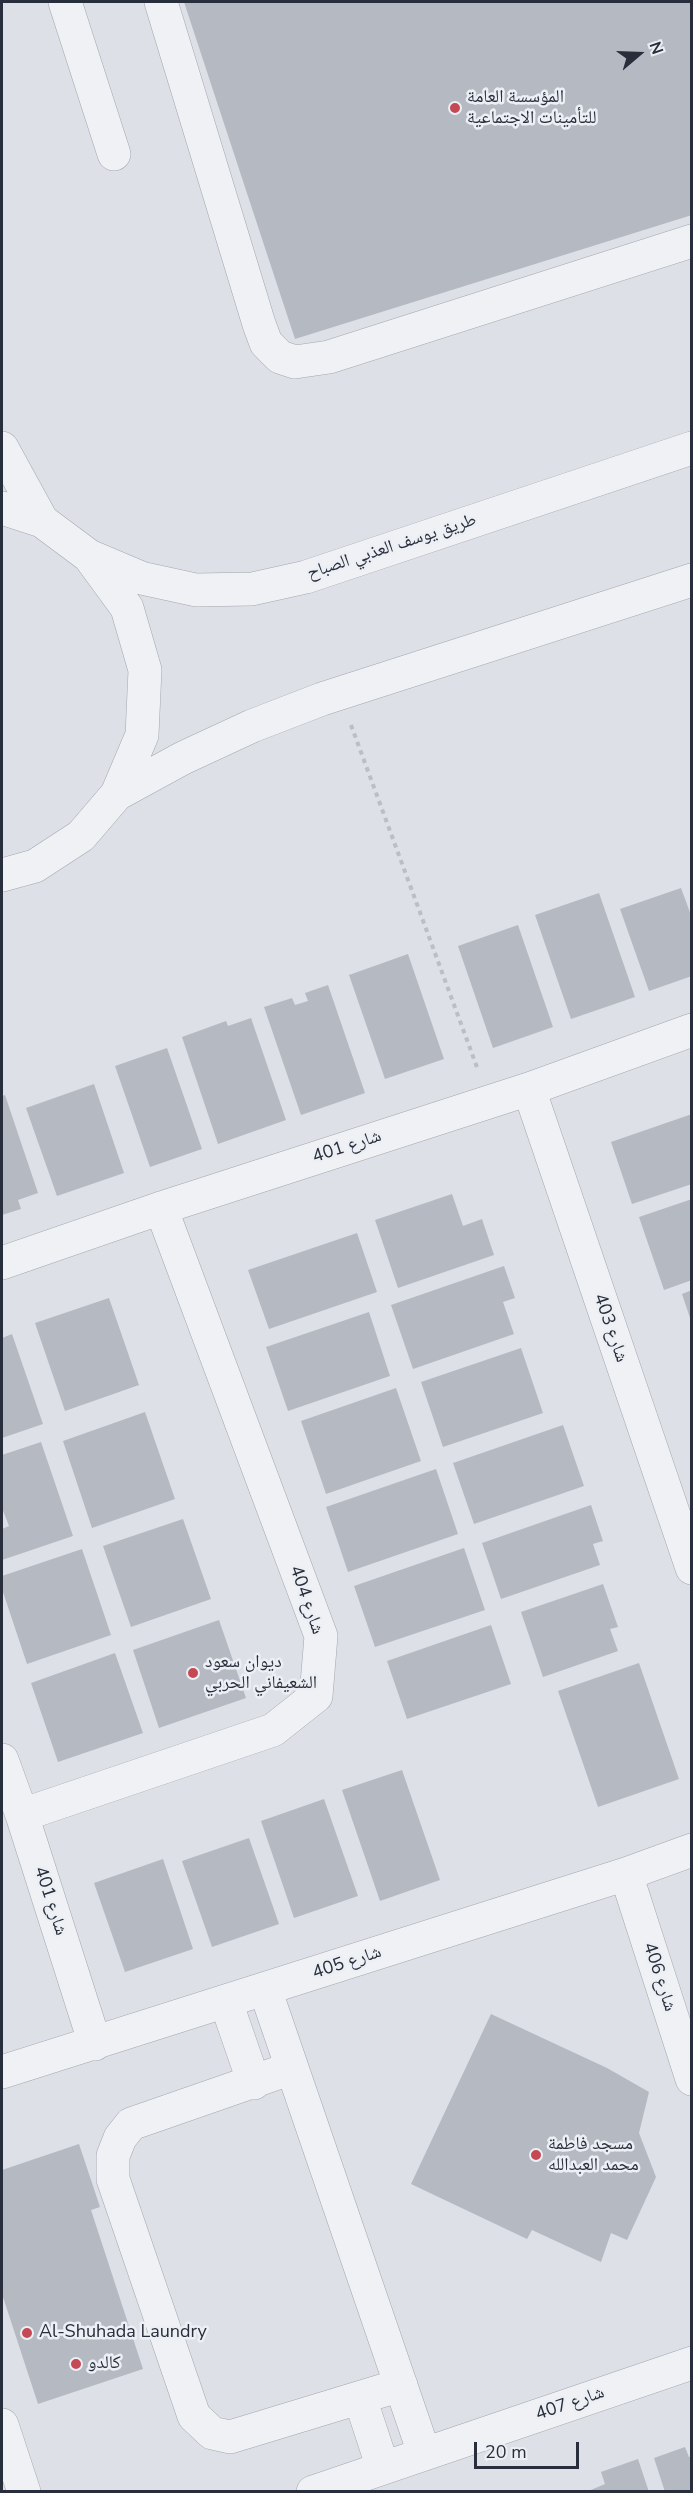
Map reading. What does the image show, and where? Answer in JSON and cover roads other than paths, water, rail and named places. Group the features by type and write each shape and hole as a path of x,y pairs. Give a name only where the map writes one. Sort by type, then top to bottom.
{"street":[{"path":"65,2 114,154"},
{"path":"161,2 259,324 266,343 280,357 295,362 310,362 330,357 692,241"},
{"path":"494,513 692,423"},
{"path":"2,448 42,521"},
{"name":"طريق يوسف العذبي الصباح","path":"89,555 141,578 196,590 252,589 306,576 692,448"},
{"path":"2,508 42,521 89,555 127,608 145,670 142,735 117,794 81,836 35,866 2,875"},
{"path":"117,794 183,758 252,726 339,694 687,583"},
{"name":"شارع 401","path":"2,1263 161,1208 529,1089 692,1030"},
{"name":"شارع 403","path":"529,1089 692,1568"},
{"name":"شارع 404","path":"22,1815 273,1730 316,1696 321,1636 161,1208"},
{"name":"شارع 401","path":"2,1760 22,1815 95,2044"},
{"name":"شارع 405","path":"2,2072 626,1874 692,1850"},
{"name":"شارع 406","path":"626,1874 692,2079"},
{"path":"265,1989 424,2453"},
{"path":"226,2002 254,2083"},
{"path":"292,2068 131,2124 120,2138 113,2156 113,2180 194,2416 212,2433 230,2437 401,2385"},
{"name":"شارع 407","path":"313,2492 692,2363"},
{"path":"360,2398 383,2468"},
{"path":"2,2425 24,2492"}],"place":[{"name":"المؤسسة العامة للتأمينات الاجتماعية","path":"455,108"},
{"name":"ديوان سعود الشعيفاني الحربي","path":"193,1673"},
{"name":"مسجد فاطمة محمد العبدالله","path":"536,2155"},
{"name":"Al-Shuhada Laundry","path":"27,2333"},
{"name":"كالدو","path":"76,2364"}]}
